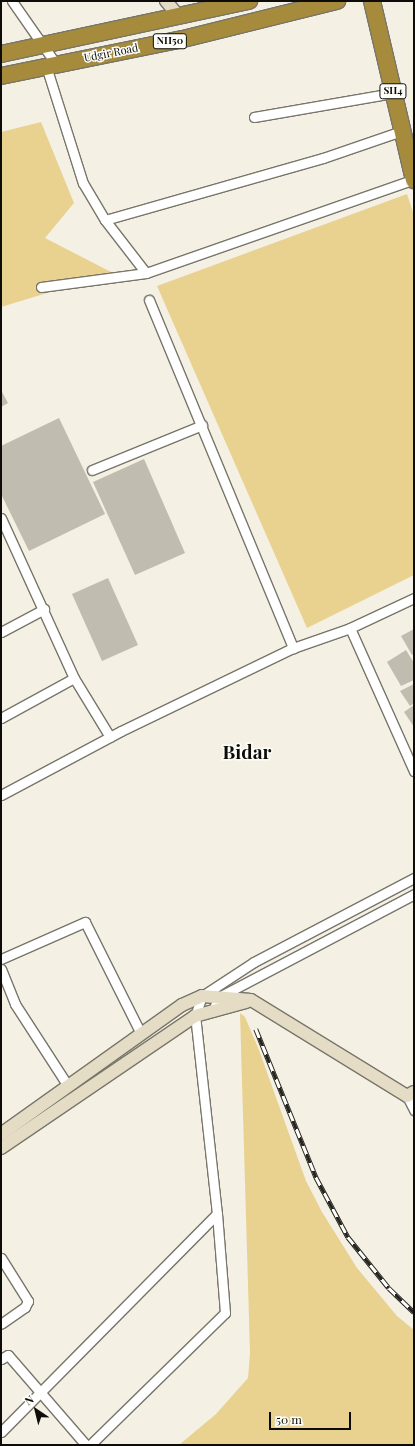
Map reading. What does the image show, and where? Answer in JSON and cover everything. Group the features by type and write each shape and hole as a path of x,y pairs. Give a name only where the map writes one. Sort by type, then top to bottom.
{"highway":[{"name":"Udgir Road","path":"1,54 177,14 250,1"},
{"name":"Udgir Road","path":"1,76 182,39 337,1"},
{"name":"SH4","path":"372,1 414,179"}],"main road":[{"path":"166,1 177,14"},
{"path":"1,1134 182,1005 202,996 251,1000 410,1094"},
{"path":"1,1148 195,1016 251,1000"}],"street":[{"path":"12,1 42,45 51,65 84,183 105,220 146,273"},
{"path":"254,117 393,93"},
{"path":"105,220 323,158 402,131"},
{"path":"41,287 146,273 414,179"},
{"path":"149,300 293,648"},
{"path":"92,470 202,425"},
{"path":"1,518 44,609 74,678 110,737"},
{"path":"1,795 110,737 293,648 350,628 414,598"},
{"path":"1,632 44,609"},
{"path":"350,628 413,769"},
{"path":"1,718 74,678"},
{"path":"90,1445 226,1313 217,1214 195,1016 202,996 254,962 414,878"},
{"path":"212,1012 219,997 414,894"},
{"path":"1,959 85,922 141,1034"},
{"path":"1,969 15,1004 68,1086"},
{"path":"410,1094 414,1110"},
{"path":"1,1432 217,1214"},
{"path":"1,1324 25,1307 28,1301 2,1262"},
{"path":"1,1359 8,1354 39,1394 86,1445"}],"shaded area":[{"path":"41,122 74,203 45,238 113,273 1,307 1,132"},
{"path":"407,194 414,215 414,575 307,628 157,286"},
{"path":"240,1013 245,1017 259,1050 306,1181 322,1212 357,1268 397,1316 414,1330 414,1445 179,1445 216,1414 248,1378 250,1353"}],"building":[{"path":"1,390 8,403 1,407"},
{"path":"59,418 105,514 29,551 1,494 1,446"},
{"path":"144,459 185,553 135,575 93,482"},
{"path":"108,578 138,645 102,661 72,594"},
{"path":"414,629 414,654 412,655 401,636"},
{"path":"406,650 414,663 414,680 401,686 387,662"},
{"path":"414,684 414,703 410,706 400,691"},
{"path":"414,705 414,727 404,712"}],"railway":[{"path":"256,1029 316,1177 348,1237 389,1288 414,1312"}],"district":[{"name":"Bidar","path":"247,752"}]}
